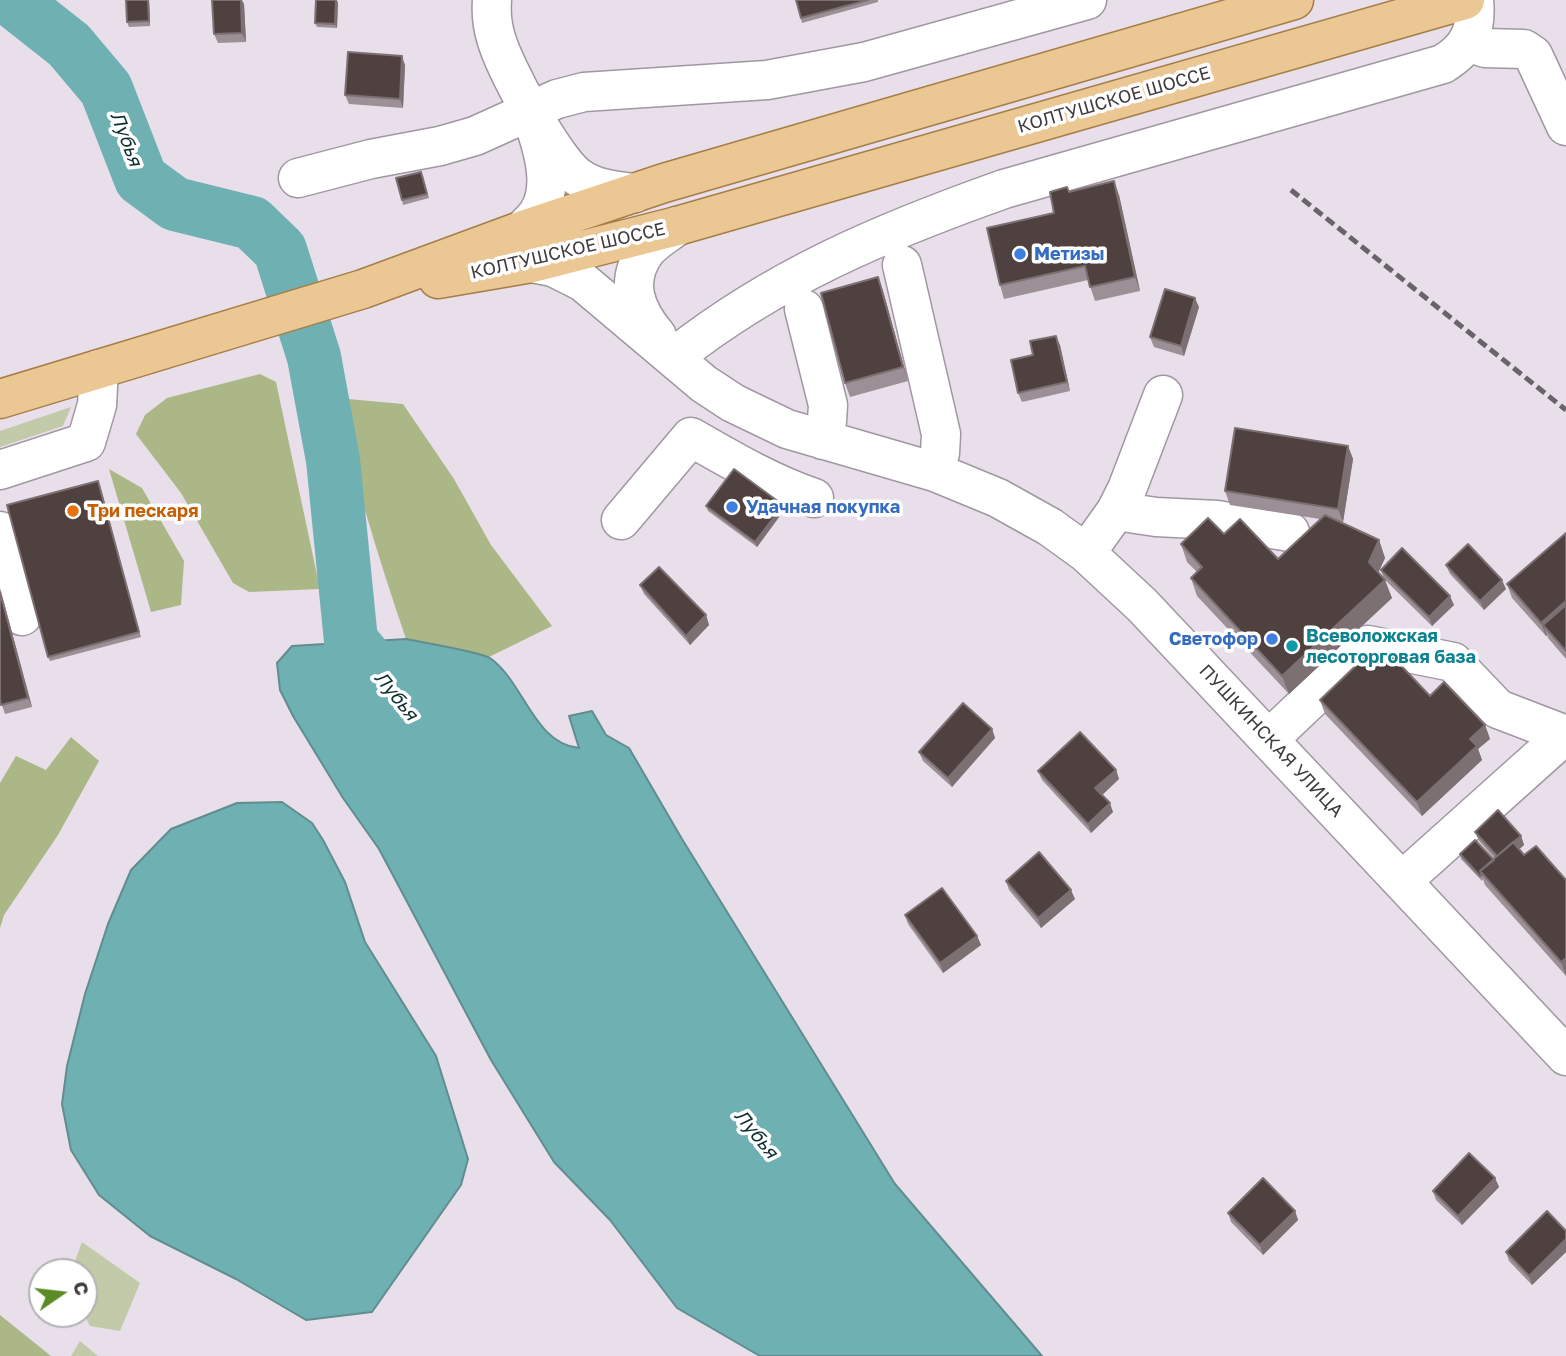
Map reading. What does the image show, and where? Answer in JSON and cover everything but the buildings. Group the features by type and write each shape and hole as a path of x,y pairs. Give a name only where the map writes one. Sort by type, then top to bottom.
{"main road":[{"name":"КОЛТУШСКОЕ ШОССЕ","path":"99,369 363,289 449,278 528,246 650,188 1294,0"},
{"name":"КОЛТУШСКОЕ ШОССЕ","path":"528,246 677,226 1465,0"},
{"path":"0,399 99,369"}],"street":[{"path":"492,0 491,17 496,40 553,150 578,177 607,190 650,188"},
{"path":"298,178 475,136 531,110 584,92 768,79 864,62 1087,0"},
{"path":"674,357 741,308 796,276 851,248 937,213 1004,189 1443,64 1459,54 1468,42 1475,23 1474,0"},
{"path":"1468,42 1485,48 1524,49 1533,55 1566,126"},
{"path":"528,246 547,186 543,153 531,110"},
{"name":"ПУШКИНСКАЯ УЛИЦА","path":"674,357 646,323 634,296 635,270 648,249 677,226"},
{"name":"ПУШКИНСКАЯ УЛИЦА","path":"528,246 553,267 583,282 704,384 758,416 823,440 935,472 998,498 1050,527 1086,553 1142,605 1402,881 1559,1035"},
{"path":"902,265 941,434 935,472"},
{"path":"804,309 828,405 823,440"},
{"path":"0,470 86,442 97,405 99,369"},
{"path":"621,520 691,437 721,395"},
{"path":"1086,553 1116,511 1163,395"},
{"path":"691,437 750,471 814,498"},
{"path":"1116,511 1156,517 1217,520 1290,532"},
{"path":"0,531 22,616"},
{"path":"1269,739 1368,645 1453,662 1497,709 1566,735 1402,881"}],"green space":[{"path":"260,374 276,382 320,589 249,592 233,583 181,493 136,434 145,415 167,398"},
{"path":"337,398 403,404 454,479 491,545 552,626 489,657 406,639 368,519"},
{"path":"71,407 63,426 0,447 0,431"},
{"path":"109,469 142,488 184,561 181,605 151,612"},
{"path":"71,737 99,761 58,835 4,915 0,928 0,783 16,756 46,770"},
{"path":"82,1242 140,1283 120,1331 98,1327 98,1258 76,1258"},
{"path":"0,1315 51,1356 0,1356"},
{"path":"80,1341 98,1356 71,1356"}],"water":[{"path":"406,639 490,658 512,682 540,724 551,736 564,744 579,748 569,716 592,711 606,735 629,748 682,839 895,1184 1042,1356 760,1356 677,1308 610,1220 554,1162 491,1060 379,849 343,798 280,690 277,663 292,646"},
{"path":"282,802 312,823 323,840 345,882 365,942 436,1056 468,1159 461,1185 372,1312 306,1320 236,1279 150,1236 99,1195 71,1150 62,1104 67,1066 85,994 108,924 131,870 171,829 237,803"}],"waterway":[{"name":"Лубья","path":"15,0 69,45 106,89 141,179 175,204 252,223 280,250 314,357 333,460 351,641 398,698"}],"railway":[{"path":"1291,190 1566,410"}],"place":[{"name":"Метизы","path":"1020,254"},
{"name":"Удачная покупка","path":"732,507"},
{"name":"Три пескаря","path":"73,511"},
{"name":"Светофор","path":"1272,639"},
{"name":"Всеволожская лесоторговая база","path":"1292,646"}]}
